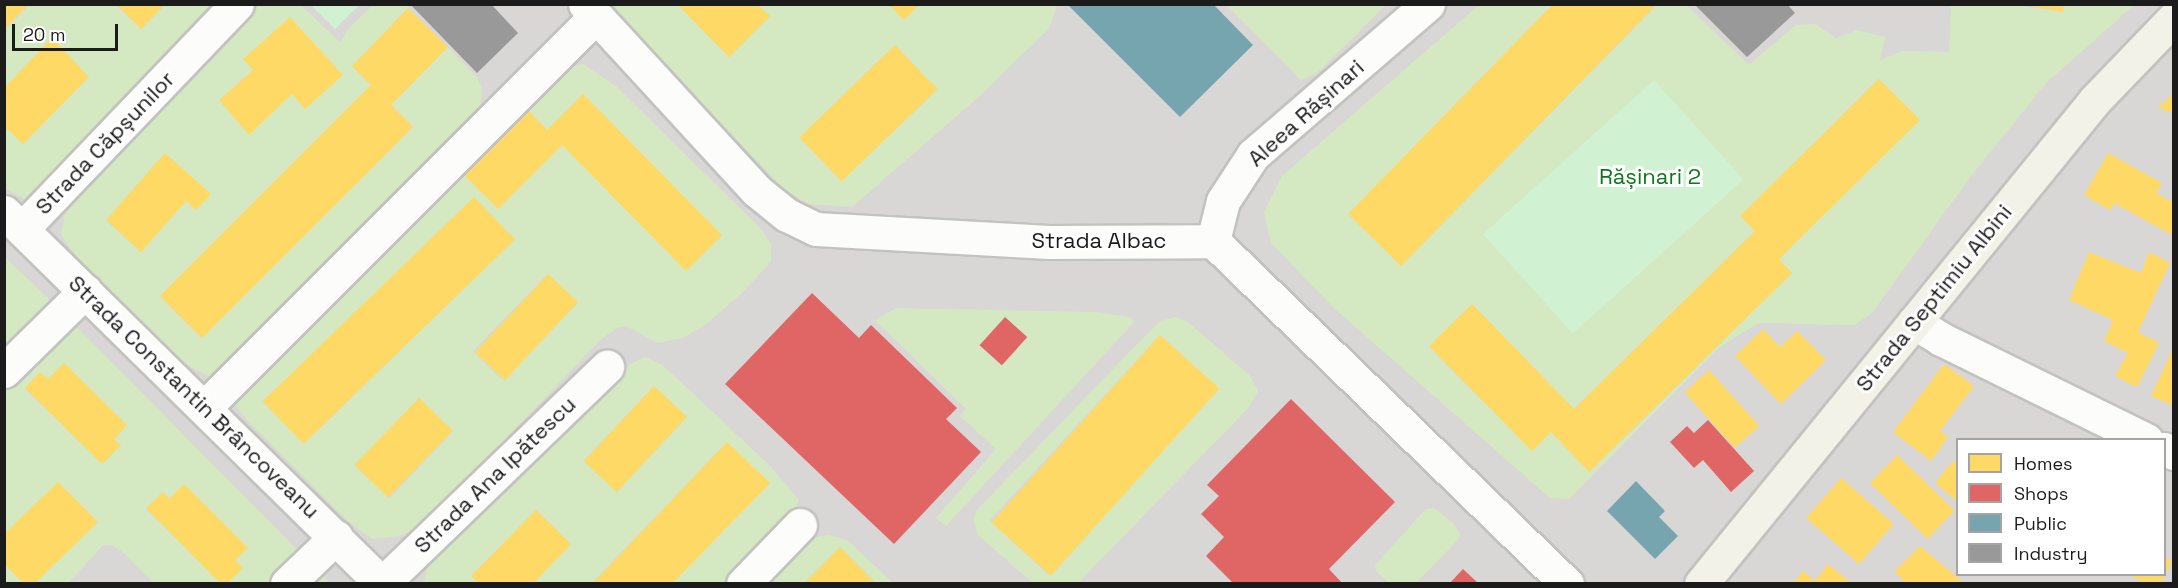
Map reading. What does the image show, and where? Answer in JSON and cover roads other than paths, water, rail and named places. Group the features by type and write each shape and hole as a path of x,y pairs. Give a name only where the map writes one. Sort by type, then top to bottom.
{"street":[{"name":"Strada Căpșunilor","path":"13,220 237,4"},
{"name":"Aleea Rășinari","path":"1213,241 1223,201 1253,155 1428,4"},
{"name":"Strada Albac","path":"591,10 757,191 787,215 816,229 1048,242 1213,241"},
{"path":"204,408 570,41 591,10"},
{"name":"Strada Septimiu Albini","path":"1701,584 2095,100 2174,18"},
{"name":"Strada Constantin Brâncoveanu","path":"13,220 382,584"},
{"path":"1213,241 1567,584"},
{"path":"4,371 85,291"},
{"path":"1914,322 1941,339 2142,438"},
{"name":"Strada Ana Ipătescu","path":"382,584 607,366"},
{"path":"743,584 800,525"},
{"path":"287,584 336,537"}],"park label":[{"name":"Rășinari 2","path":"1650,177"}]}
